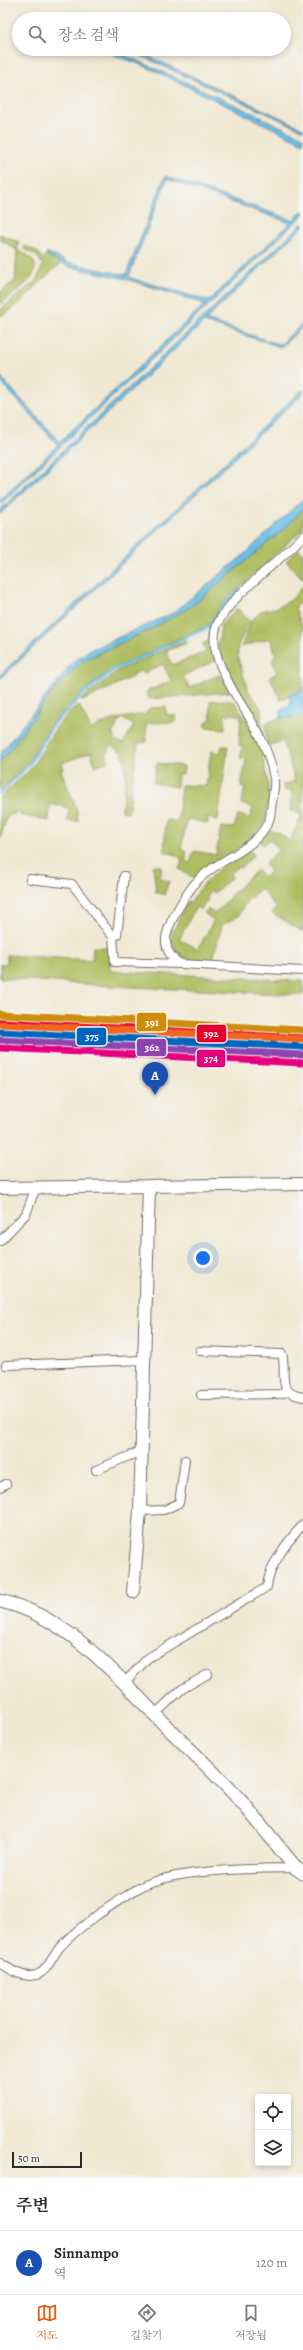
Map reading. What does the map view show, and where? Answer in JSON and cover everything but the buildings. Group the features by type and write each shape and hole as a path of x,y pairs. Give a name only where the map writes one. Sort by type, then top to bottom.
{"main road":[{"path":"0,1188 303,1184"},
{"path":"134,1592 140,1511 149,1186"},
{"path":"0,1601 40,1616 59,1627 92,1653 124,1683 245,1806 300,1870"}],"street":[{"path":"181,964 173,959 167,949 166,939 172,922 198,880 213,867 234,856 262,832 270,819 274,779 261,738 236,697 223,670 215,648 217,626 234,602 303,536"},
{"path":"113,937 117,935 124,876"},
{"path":"30,879 72,884 113,937 114,962 303,971"},
{"path":"0,1241 26,1214 36,1187"},
{"path":"200,1351 282,1354 284,1360 283,1378 288,1392"},
{"path":"6,1364 144,1360"},
{"path":"201,1395 280,1394 288,1392 303,1398"},
{"path":"96,1470 142,1451"},
{"path":"140,1511 164,1510 179,1503 185,1460"},
{"path":"124,1683 148,1658 267,1587 268,1577 272,1567 303,1525"},
{"path":"155,1714 182,1689 208,1674"},
{"path":"0,1963 15,1972 29,1976 38,1975 47,1966 61,1946 82,1927 138,1888 165,1880 228,1870 300,1870"}],"green space":[{"path":"0,234 19,242 17,250 0,239"},
{"path":"25,246 37,251 43,259 46,255 62,263 46,276 17,305 0,316 0,310 36,281 43,265 37,256 24,249"},
{"path":"17,250 29,256 34,263 35,270 25,285 0,304 0,292 15,281"},
{"path":"303,509 303,529 225,601 208,625 113,669 84,691 52,723 28,763 0,791 0,763 52,692 82,661 149,630 192,606 285,528"},
{"path":"299,549 303,553 303,579 286,561"},
{"path":"303,586 303,598 295,608 303,629 303,690 281,700 270,677 277,673 272,659 276,655 270,638 241,647 252,620 261,611 276,608 291,600"},
{"path":"237,608 250,621 238,645 238,658 249,692 261,708 262,735 230,677 218,647 221,625"},
{"path":"186,640 187,643 166,651 172,665 206,652 203,644 209,640 216,660 183,676 189,688 219,675 224,679 230,692 149,699 146,692 171,681 163,664 143,674 141,671 133,674 134,676 83,701 81,700 117,671"},
{"path":"224,700 235,702 258,740 268,783 269,800 264,825 234,852 195,879 179,869 182,862 179,856 164,851 166,820 178,821 181,785 206,786 211,751 220,753 222,746 228,746 218,820 208,817 208,823 187,819 181,849 186,851 186,862 190,863 194,851 216,855 221,827 234,828 238,815 250,818 253,807 241,804 245,788 241,787 246,759 240,758 243,746 239,745 241,715 225,714 225,729 205,727 207,721 211,720 210,701"},
{"path":"79,705 91,730 103,723 121,718 146,714 150,708 166,707 166,714 176,716 176,722 149,723 146,726 147,742 138,743 128,812 121,811 125,789 125,767 122,752 111,745 107,754 108,762 95,766 91,752 62,763 64,769 61,770 77,810 78,821 67,821 69,808 50,804 49,821 20,815 19,812 7,816 0,840 0,797 30,769 65,717","holes":["121,718 134,725 123,744 114,740 116,737 112,734"]},
{"path":"303,716 303,932 272,913 276,908 261,888 246,902 238,916 222,925 212,963 185,958 176,950 171,935 188,901 191,902 204,884 216,872 231,861 249,849 254,855 240,868 237,867 230,874 232,877 214,893 211,891 206,897 208,900 201,909 196,907 179,939 198,949 214,920 204,913 208,909 215,914 235,891 257,870 264,877 270,872 265,863 279,850 270,839 263,845 259,841 268,830 279,833 290,841 302,815 290,810 292,791 284,790 283,785 295,781 283,741 267,746 265,723 281,718"},
{"path":"157,763 184,766 183,774 178,774 177,787 153,783"},
{"path":"153,866 162,866 160,879 169,881 164,895 156,892"},
{"path":"93,947 111,948 110,971 303,981 303,995 110,986 0,978 0,964 7,964 7,955 92,960"}],"water":[{"path":"117,56 126,56 159,70 303,137 303,143 147,67"},
{"path":"141,56 148,56 303,128 303,130"},
{"path":"165,176 293,220 303,211 303,215 0,504 0,500 58,445 0,381 0,376 60,442 205,304 123,278 70,267 46,255 47,252 69,263 126,275","holes":["167,179 290,223 209,301 131,278 129,276"]},
{"path":"303,223 303,226 206,320 278,344 281,344 303,323 303,326 281,347 204,322 0,514 0,510"},
{"path":"303,389 303,393 0,679 0,675"},
{"path":"303,499 303,509 285,528 192,606 149,630 82,661 52,692 0,763 0,754 73,662 88,651 173,613 245,554"},
{"path":"303,690 303,716 281,718 281,709 291,704 289,695"}],"waterway":[{"path":"0,793 29,764 53,724 86,692 113,670 209,627 226,602 240,590"}],"transit line":[{"name":"391","path":"0,1014 303,1030"},
{"name":"392","path":"0,1022 303,1038"},
{"path":"0,1024 303,1039"},
{"name":"375","path":"0,1032 303,1047"},
{"name":"362","path":"0,1040 303,1055"},
{"name":"374","path":"0,1048 302,1063"}],"place":[{"name":"Sinnampo","path":"155,1095"}]}
